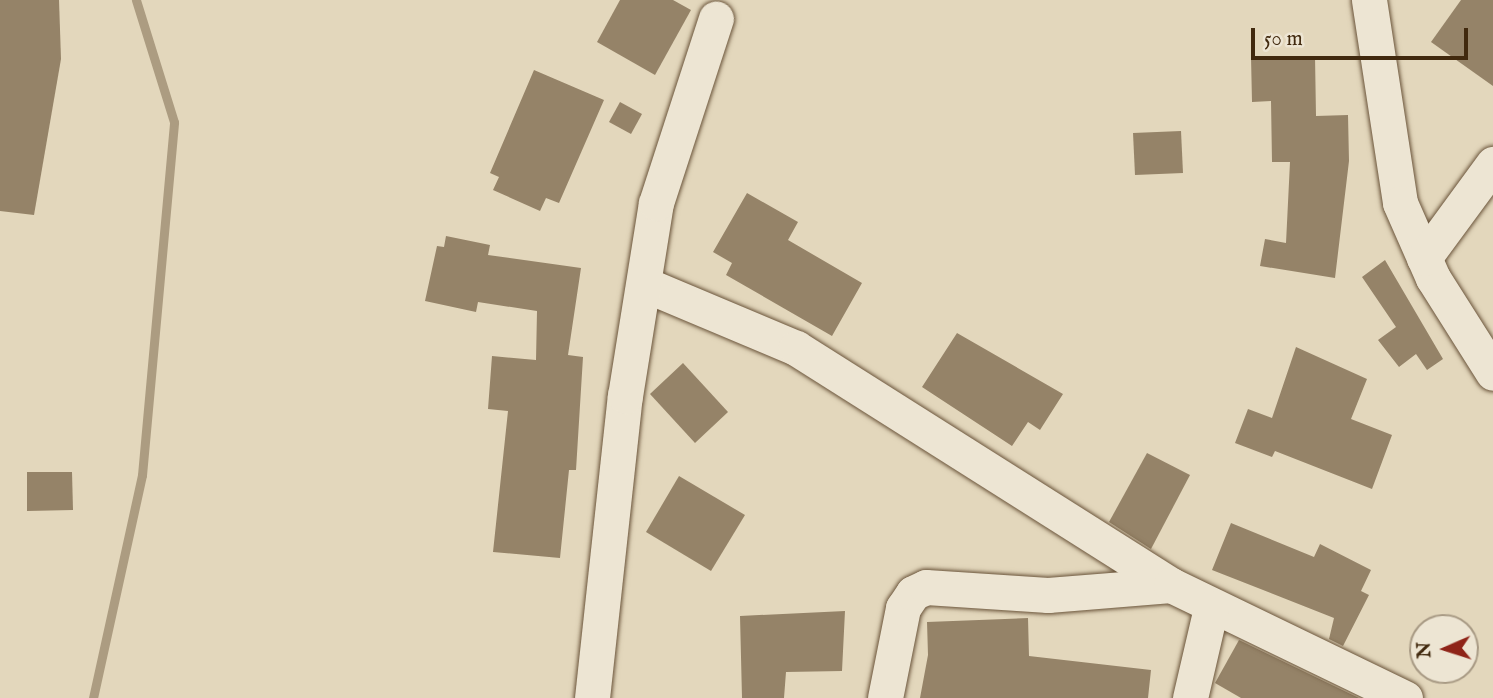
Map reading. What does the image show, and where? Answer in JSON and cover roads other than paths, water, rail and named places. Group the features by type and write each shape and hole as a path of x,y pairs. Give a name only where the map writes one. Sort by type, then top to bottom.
{"street":[{"path":"1368,0 1400,203 1424,258 1493,373"},
{"path":"592,698 625,396 646,285 656,203 716,18"},
{"path":"1424,258 1493,164"},
{"path":"646,285 796,348 1171,585 1212,608 1249,620 1405,698"},
{"path":"885,698 903,608 913,593 926,587 1048,595 1171,585"},
{"path":"1190,698 1212,608"}],"waterway":[{"path":"93,698 142,475 174,122 136,0"}]}
